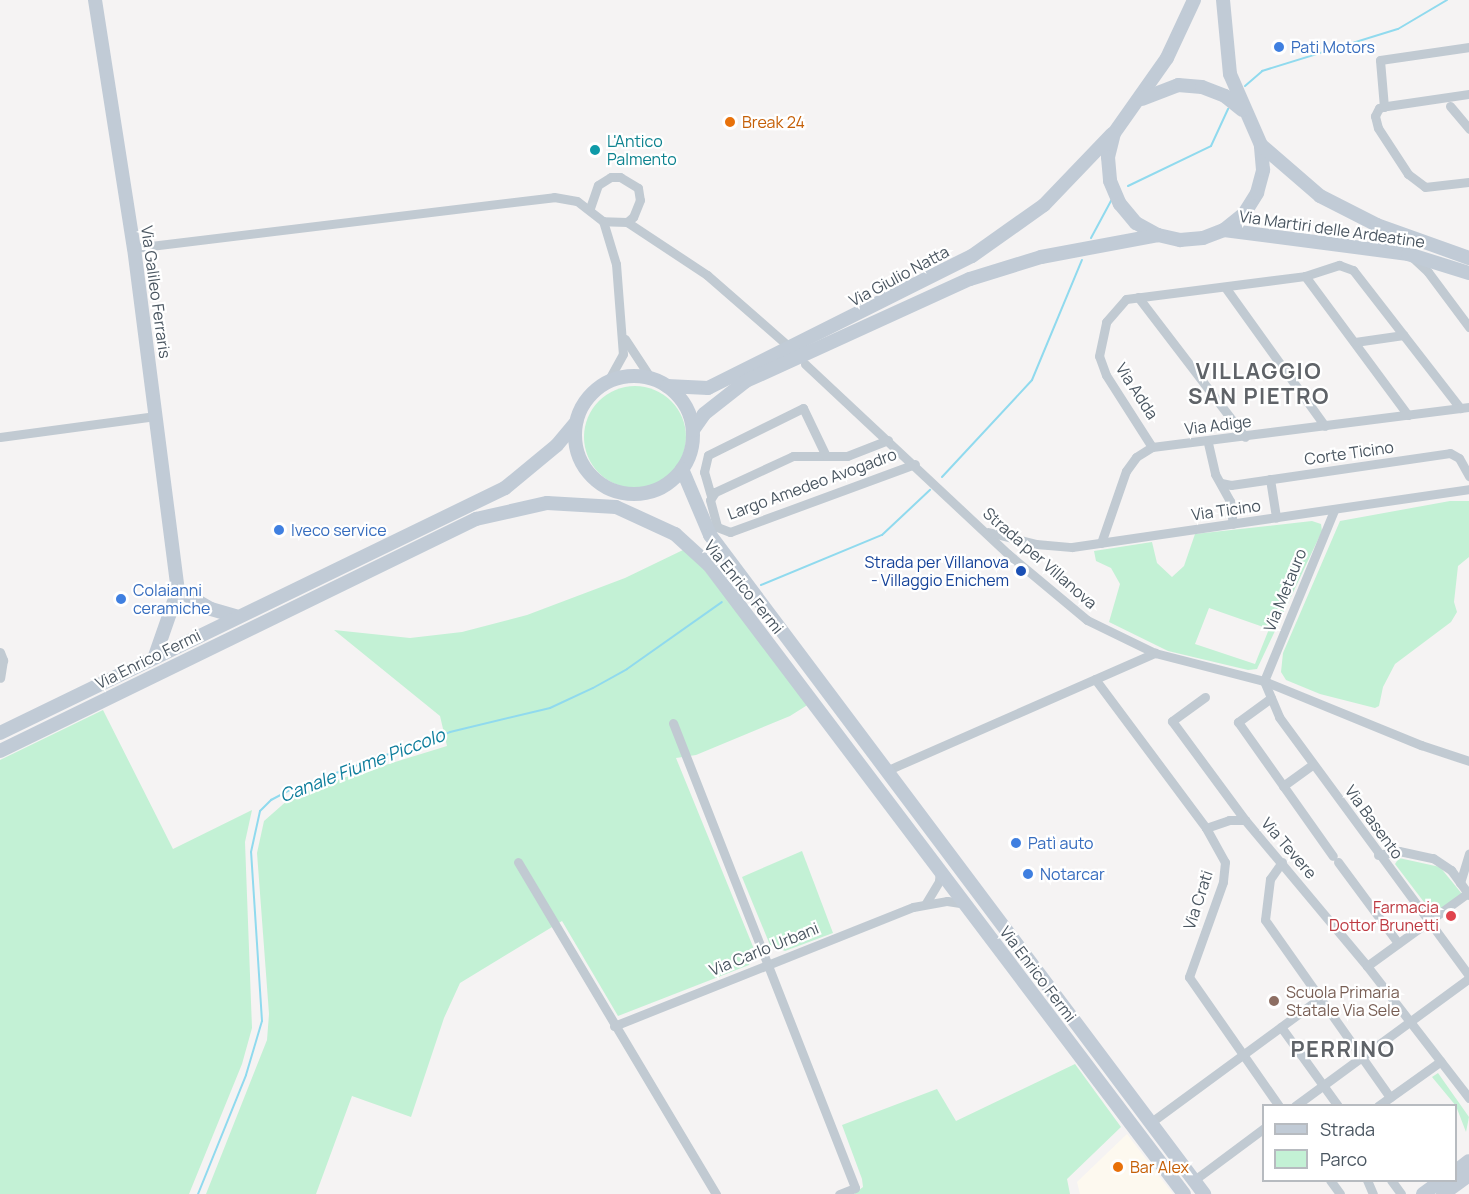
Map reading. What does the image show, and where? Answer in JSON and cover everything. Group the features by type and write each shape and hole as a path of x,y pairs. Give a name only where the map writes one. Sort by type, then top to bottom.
{"main road":[{"name":"Via Galileo Ferraris","path":"95,0 134,248 178,590"},
{"path":"1194,0 1167,58 1113,133 1108,165 1110,181 1120,204 1136,223 1158,235 1180,240 1203,238 1224,230 1244,214 1257,193 1263,170 1261,145 1244,111 1227,58 1223,0"},
{"path":"1134,105 1154,92 1186,86 1225,96 1244,111"},
{"name":"Via Giulio Natta","path":"667,386 708,388 972,256 1044,205 1113,133"},
{"name":"Via Martiri delle Ardeatine","path":"1261,145 1320,196 1377,225 1469,258"},
{"name":"Via Martiri delle Ardeatine","path":"1224,230 1408,254 1469,273"},
{"name":"Via Giulio Natta","path":"693,430 724,395 746,381 970,279 1041,256 1158,235"},
{"path":"628,376 652,380 667,386 684,405 693,430 689,457 670,482 636,494 616,507 602,485 579,458 576,423 583,405 607,383 628,376"},
{"name":"Via Enrico Fermi","path":"0,733 236,616 505,488 557,445 576,423"},
{"name":"Via Enrico Fermi","path":"682,469 710,535 1204,1194"},
{"path":"602,485 636,494"},
{"name":"Via Enrico Fermi","path":"0,751 476,519 547,503 616,507 675,534 710,566 1184,1194"},
{"path":"156,656 178,590 210,609 236,616"},
{"path":"1443,1194 1469,1175"},
{"path":"1423,1194 1439,1182"}],"street":[{"path":"1469,48 1380,60 1378,128 1408,174 1425,188 1469,182"},
{"path":"1380,109 1469,94"},
{"path":"1450,106 1469,129"},
{"path":"590,208 598,185 611,177 620,177 638,188 640,200 627,222"},
{"path":"134,248 554,197 577,201 590,208 603,221 616,264 624,337 623,354 607,383"},
{"path":"603,221 627,222 707,275 786,344"},
{"path":"1408,254 1428,272 1469,327"},
{"name":"Via Adda","path":"1152,447 1106,375 1099,356 1106,322 1126,299 1305,276 1329,266 1346,265 1464,407"},
{"path":"1305,276 1408,415"},
{"path":"1225,287 1325,426"},
{"path":"1138,297 1245,437"},
{"path":"1355,342 1403,335"},
{"path":"624,337 634,358 652,380"},
{"name":"Strada per Villanova","path":"805,364 1087,620 1155,653 1264,681 1421,746 1469,761"},
{"name":"Via Adige","path":"1152,447 1208,442 1464,407"},
{"name":"Largo Amedeo Avogadro","path":"826,456 803,408 708,455 704,472 717,527 730,532 915,464"},
{"path":"0,437 156,416"},
{"name":"Largo Amedeo Avogadro","path":"711,496 793,456 847,456 888,440"},
{"path":"1208,442 1215,474 1230,501 1233,524"},
{"path":"1101,543 1126,471 1136,458 1152,447"},
{"name":"Corte Ticino","path":"1221,483 1270,479 1450,453 1459,458 1469,476"},
{"path":"1270,479 1276,518"},
{"name":"Via Ticino","path":"988,532 1036,544 1071,547 1469,489"},
{"name":"Via Metauro","path":"1264,681 1334,510"},
{"path":"0,652 3,660 0,678"},
{"path":"888,770 1155,653"},
{"name":"Via Crati","path":"1095,679 1206,828 1225,862 1223,882 1189,977 1278,1104"},
{"name":"Via Basento","path":"1264,681 1279,717 1469,977"},
{"path":"1205,697 1172,721 1245,820"},
{"path":"1271,698 1238,722 1398,943"},
{"path":"673,723 855,1188 839,1194"},
{"path":"1283,786 1313,764"},
{"name":"Via Tevere","path":"1206,828 1228,820 1245,820 1367,966 1469,1098"},
{"path":"1367,966 1468,894 1451,870 1433,858 1399,851 1378,855"},
{"path":"1460,883 1469,853"},
{"path":"518,862 714,1193"},
{"path":"1282,862 1270,879 1265,920 1390,1097"},
{"path":"926,903 939,881 940,870"},
{"name":"Via Carlo Urbani","path":"614,1026 767,963 926,903 965,904"},
{"path":"1298,1104 1469,977"},
{"path":"1150,1123 1319,999"},
{"path":"1281,1027 1337,1104"},
{"path":"1381,1104 1441,1061"},
{"path":"1460,1086 1469,1079"},
{"path":"1193,1181 1262,1129"}],"shaded area":[{"path":"1127,1134 1173,1194 1080,1194 1077,1182"}],"green space":[{"path":"635,386 654,390 671,401 682,418 686,437 682,456 671,473 654,484 635,488 616,484 599,473 588,456 584,437 588,418 599,401 616,390"},
{"path":"1450,501 1469,501 1469,557 1458,566 1454,602 1457,612 1451,622 1395,664 1383,687 1379,706 1375,708 1320,694 1286,680 1281,672 1283,653 1340,521"},
{"path":"1312,521 1321,524 1322,531 1257,669 1248,670 1168,651 1109,622 1120,584 1111,568 1096,561 1094,551 1152,542 1157,563 1172,577 1184,566 1195,534","holes":["1209,608 1269,629 1255,664 1195,644"]},
{"path":"683,550 695,558 809,704 790,716 696,755 676,758 754,949 749,965 618,1016 562,921 460,983 444,1018 411,1117 352,1096 316,1194 206,1194 267,1040 269,1014 257,853 264,821 289,799 327,783 447,746 440,716 334,630 410,638 462,632 527,615 625,578"},
{"path":"103,710 173,849 252,810 245,842 252,1028 242,1064 189,1194 0,1194 0,760"},
{"path":"802,851 833,933 785,951 770,945 742,877"},
{"path":"1399,858 1440,867 1462,894 1433,914 1395,864"},
{"path":"1075,1064 1121,1127 1067,1179 1070,1194 854,1194 863,1187 862,1179 842,1125 937,1089 956,1121"},
{"path":"1438,1073 1469,1117 1466,1132 1457,1104 1454,1104 1432,1077"}],"waterway":[{"name":"Canale Fiume Piccolo","path":"1245,86 1262,71 1398,29 1447,0"},
{"name":"Canale Fiume Piccolo","path":"1128,186 1211,146 1228,109"},
{"name":"Canale Fiume Piccolo","path":"1091,238 1112,199"},
{"name":"Canale Fiume Piccolo","path":"942,477 1032,380 1082,260"},
{"name":"Canale Fiume Piccolo","path":"761,585 882,535 930,490"},
{"name":"Canale Fiume Piccolo","path":"198,1194 246,1075 262,1021 251,852 260,811 271,800 294,788 450,732 550,708 627,669 722,602"}],"place":[{"name":"Pati Motors","path":"1279,47"},
{"name":"Break 24","path":"730,122"},
{"name":"L'Antico Palmento","path":"595,150"},
{"name":"Iveco service","path":"279,530"},
{"name":"Strada per Villanova - Villaggio Enichem","path":"1021,571"},
{"name":"Colaianni ceramiche","path":"121,599"},
{"name":"Patì auto","path":"1016,843"},
{"name":"Notarcar","path":"1028,874"},
{"name":"Farmacia Dottor Brunetti","path":"1451,916"},
{"name":"Scuola Primaria Statale Via Sele","path":"1274,1001"},
{"name":"Bar Alex","path":"1118,1167"}],"district":[{"name":"VILLAGGIO SAN PIETRO","path":"1259,384"},
{"name":"PERRINO","path":"1343,1050"}]}
